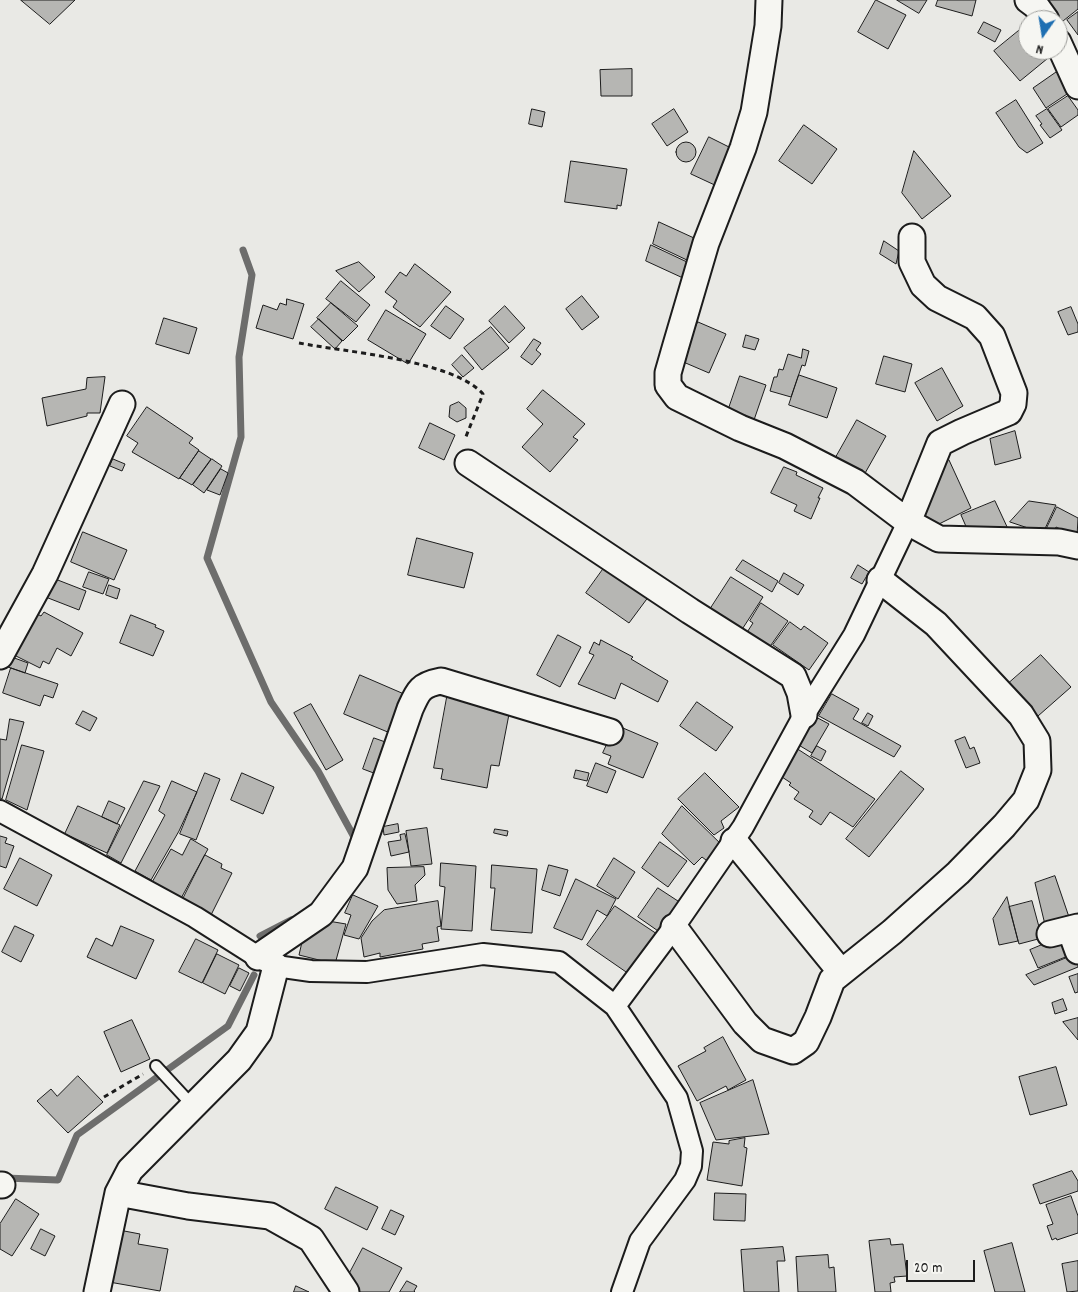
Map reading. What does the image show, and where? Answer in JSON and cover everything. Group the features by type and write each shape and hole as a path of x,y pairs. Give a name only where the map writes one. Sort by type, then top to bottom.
{"street":[{"path":"769,0 768,26 754,112 743,148 706,243 668,373 668,385 677,397 740,428 784,446 855,482 908,522 939,539 1059,542 1078,546"},
{"path":"1028,0 1039,10"},
{"path":"1066,60 1078,86"},
{"path":"615,1006 734,841 804,715 854,635 908,522 940,443 1009,412 1013,404 1014,393 992,336 975,317 937,298 923,285 912,262 912,237"},
{"path":"0,656 45,574 122,404"},
{"path":"468,462 690,611 793,676 800,693 804,715"},
{"path":"674,926 745,1023 762,1040 793,1050 806,1042 818,1018 832,980 892,932 958,873 1004,826 1026,800 1038,770 1037,741 1021,715 936,624 880,580"},
{"path":"97,1292 118,1193 130,1170 239,1060 259,1032 267,962 320,914 354,868 417,692 427,684 441,681 610,732"},
{"path":"0,811 195,917 267,962 310,971 367,972 483,954 559,962 615,1006 676,1098 692,1152 685,1180 640,1241 622,1292"},
{"path":"734,841 841,972"},
{"path":"118,1193 188,1206 270,1216 311,1239 346,1292"}],"lane":[{"path":"156,1066 167,1080 194,1106"}],"path":[{"path":"299,343 393,358 433,368 459,377 479,390 483,394 467,431 461,456 468,462"},
{"path":"104,1097 156,1066"}],"building":[{"path":"21,0 75,0 50,24"},
{"path":"876,0 906,15 888,49 858,32"},
{"path":"897,0 927,0 919,13"},
{"path":"938,0 976,0 972,16 936,6"},
{"path":"1046,0 1078,0 1078,9 1068,17 1068,10 1054,10"},
{"path":"1078,12 1078,35 1068,21 1068,19"},
{"path":"984,22 1001,30 995,42 978,33"},
{"path":"1018,31 1018,60 1046,60 1020,81 994,51"},
{"path":"632,69 632,96 601,96 600,70"},
{"path":"1061,71 1073,90 1046,108 1033,88 1056,72"},
{"path":"1068,96 1078,110 1078,115 1061,127 1048,109"},
{"path":"1016,100 1043,143 1027,153 1019,147 996,113"},
{"path":"532,109 545,112 542,127 529,124"},
{"path":"674,109 688,132 667,146 652,124"},
{"path":"1047,109 1062,130 1050,138 1036,116"},
{"path":"804,125 837,149 812,184 779,161"},
{"path":"709,137 737,151 719,187 691,174"},
{"path":"686,142 693,145 696,152 693,159 686,162 679,159 676,152 679,145"},
{"path":"914,151 951,196 922,219 902,193"},
{"path":"571,161 627,169 621,206 617,205 617,209 565,202"},
{"path":"659,222 694,238 689,261 653,244"},
{"path":"884,241 899,251 896,264 880,254"},
{"path":"651,245 687,262 683,278 646,261"},
{"path":"359,262 375,277 359,292 336,271"},
{"path":"415,264 451,292 420,327 393,307 397,301 385,292 400,272 406,276"},
{"path":"341,281 370,305 356,322 326,299"},
{"path":"582,296 599,317 582,330 566,309"},
{"path":"287,299 304,304 293,339 256,328 263,305 277,310 280,303 286,305"},
{"path":"331,303 358,326 343,341 317,318"},
{"path":"446,306 464,319 450,339 431,326"},
{"path":"505,306 525,328 509,343 489,321"},
{"path":"1071,307 1078,324 1078,332 1068,335 1058,312"},
{"path":"386,310 426,334 408,364 368,340"},
{"path":"164,318 197,328 189,354 156,344"},
{"path":"319,319 342,341 335,349 311,327"},
{"path":"698,322 726,334 709,373 681,361"},
{"path":"491,327 509,348 482,370 464,348"},
{"path":"746,335 759,339 755,350 743,347"},
{"path":"534,339 541,343 536,350 541,354 532,365 521,357"},
{"path":"803,349 809,351 805,366 802,365 791,397 770,391 774,377 777,377 779,369 783,370 788,354 801,358"},
{"path":"462,355 474,368 463,377 452,365"},
{"path":"884,356 912,364 905,392 876,384"},
{"path":"942,368 963,406 937,421 915,383"},
{"path":"799,375 837,388 827,418 789,405"},
{"path":"740,376 766,385 754,420 728,411"},
{"path":"105,377 100,413 87,413 87,416 47,426 42,398 86,389 87,378"},
{"path":"543,390 585,424 573,437 578,440 550,472 522,447 543,424 527,409"},
{"path":"459,402 466,408 466,418 457,422 449,417 450,406"},
{"path":"147,407 193,438 189,443 199,450 179,479 132,452 138,443 127,436"},
{"path":"857,420 886,436 864,475 835,459"},
{"path":"430,423 455,435 444,460 419,448"},
{"path":"1015,431 1021,458 995,465 990,439"},
{"path":"199,451 211,459 192,485 180,478"},
{"path":"113,459 125,464 122,471 110,466"},
{"path":"212,459 222,466 204,493 193,485"},
{"path":"949,460 971,508 929,529 921,501 937,470"},
{"path":"784,467 797,472 796,475 823,488 811,519 794,511 797,505 771,493"},
{"path":"221,469 228,473 220,495 207,490"},
{"path":"995,501 1009,531 968,531 961,515"},
{"path":"1029,501 1056,505 1043,533 1010,522"},
{"path":"1057,507 1078,518 1077,537 1056,527 1053,534 1046,530"},
{"path":"83,532 127,550 114,580 71,562"},
{"path":"417,538 473,553 464,588 408,575"},
{"path":"743,560 778,581 772,592 736,570"},
{"path":"858,565 869,572 862,584 851,578"},
{"path":"604,568 652,592 629,623 586,593"},
{"path":"89,572 109,579 103,594 83,587"},
{"path":"784,573 804,585 798,595 779,583"},
{"path":"50,577 86,591 79,610 43,596"},
{"path":"731,577 763,597 741,631 709,611"},
{"path":"109,585 120,589 117,599 106,595"},
{"path":"761,603 788,621 766,652 744,637 753,623 750,621"},
{"path":"30,610 41,616 44,612 83,633 71,656 57,648 49,664 43,661 40,668 8,652"},
{"path":"131,615 156,625 155,627 164,631 153,656 120,643"},
{"path":"790,622 801,630 804,626 828,643 809,670 773,645"},
{"path":"558,635 581,647 560,687 537,675"},
{"path":"601,640 633,657 631,659 668,681 658,702 621,683 615,699 578,684 594,655 589,653 594,642 599,645"},
{"path":"1041,655 1071,687 1038,716 1009,683"},
{"path":"9,656 28,663 25,673 5,666"},
{"path":"11,668 58,684 53,698 44,695 40,706 3,693"},
{"path":"360,675 411,697 395,735 344,714"},
{"path":"448,692 510,709 499,766 491,765 487,788 441,779 443,769 434,768"},
{"path":"832,694 859,709 853,719 901,746 894,757 819,716"},
{"path":"697,702 733,727 716,751 680,726"},
{"path":"311,704 343,760 326,770 294,713"},
{"path":"83,711 97,718 90,731 76,724"},
{"path":"868,713 873,716 868,726 862,723"},
{"path":"814,716 829,724 812,753 797,744"},
{"path":"10,719 24,722 2,799 0,798 0,739 6,740"},
{"path":"616,725 658,743 643,778 608,764 611,756 603,753"},
{"path":"965,737 970,749 974,747 980,763 966,768 955,741"},
{"path":"374,738 391,744 379,775 363,769"},
{"path":"22,745 44,751 27,810 6,800"},
{"path":"817,746 826,751 821,761 811,756"},
{"path":"796,748 875,799 853,827 830,812 821,825 809,817 813,811 794,799 799,792 789,785 791,783 779,775"},
{"path":"596,763 616,771 607,793 587,786"},
{"path":"576,770 589,773 587,781 574,778"},
{"path":"901,771 924,789 869,857 846,839"},
{"path":"205,773 220,779 196,840 180,834"},
{"path":"242,773 274,787 263,814 231,800"},
{"path":"705,773 739,807 721,821 724,828 714,835 678,799"},
{"path":"144,781 160,786 121,863 107,855"},
{"path":"172,781 197,792 179,831 151,880 135,871 165,815 159,811"},
{"path":"109,801 125,808 117,824 102,817"},
{"path":"78,806 120,825 107,853 65,834"},
{"path":"682,806 725,848 710,863 702,857 694,865 662,834"},
{"path":"398,824 399,832 384,835 383,827"},
{"path":"427,828 432,864 411,866 406,831"},
{"path":"495,829 508,831 507,836 494,833"},
{"path":"405,834 409,852 391,856 388,842 401,840 400,835"},
{"path":"0,836 7,838 5,843 14,846 6,868 0,866"},
{"path":"191,839 208,849 179,902 151,884 171,849 182,855"},
{"path":"660,842 687,861 668,887 642,868"},
{"path":"205,855 222,864 221,868 232,873 211,915 182,901"},
{"path":"20,858 52,875 37,906 4,889"},
{"path":"614,858 635,872 618,899 597,886"},
{"path":"441,863 476,866 472,931 441,929 445,887 440,886"},
{"path":"492,865 537,869 532,933 491,930 495,888 491,888"},
{"path":"549,865 568,870 560,896 542,890"},
{"path":"424,867 425,875 415,885 417,901 397,904 388,890 387,868"},
{"path":"1055,876 1069,917 1047,933 1035,883"},
{"path":"576,879 616,899 607,916 597,910 582,940 554,928"},
{"path":"658,888 681,903 661,933 638,917"},
{"path":"353,895 378,906 359,939 344,935 351,915 345,913"},
{"path":"1007,897 1018,941 999,945 993,919"},
{"path":"438,901 441,926 437,927 439,941 422,944 423,949 380,957 380,953 364,957 361,938 372,921 384,910"},
{"path":"1032,901 1042,938 1019,944 1009,907"},
{"path":"615,906 657,934 629,974 587,945"},
{"path":"322,920 346,924 335,964 299,955 305,929"},
{"path":"15,926 34,935 21,962 2,952"},
{"path":"121,926 154,940 136,979 87,957 96,938 112,946"},
{"path":"1066,935 1073,954 1038,968 1030,950"},
{"path":"196,939 218,950 202,983 179,972"},
{"path":"217,954 239,965 225,994 203,983"},
{"path":"1076,954 1078,967 1034,985 1026,975"},
{"path":"239,968 249,973 240,991 230,986"},
{"path":"1078,974 1078,992 1075,993 1069,977"},
{"path":"1063,999 1067,1010 1055,1014 1052,1003"},
{"path":"1078,1018 1078,1040 1063,1022"},
{"path":"132,1020 150,1059 121,1072 104,1032"},
{"path":"723,1037 746,1080 728,1090 726,1086 697,1101 678,1066 706,1051 704,1048"},
{"path":"1056,1067 1067,1105 1030,1115 1019,1077"},
{"path":"78,1076 103,1102 68,1133 37,1101 51,1089 57,1096"},
{"path":"753,1080 769,1134 716,1140 700,1103"},
{"path":"745,1138 744,1147 747,1148 742,1186 707,1180 713,1142 729,1144 729,1141"},
{"path":"1072,1171 1078,1181 1078,1191 1040,1204 1033,1185"},
{"path":"336,1187 378,1207 367,1230 325,1209"},
{"path":"715,1193 746,1194 745,1221 714,1220"},
{"path":"1071,1196 1078,1216 1078,1233 1052,1240 1047,1226 1053,1224 1046,1205"},
{"path":"16,1199 39,1214 12,1256 0,1249 0,1224"},
{"path":"391,1210 404,1216 395,1235 382,1229"},
{"path":"41,1229 55,1236 45,1256 31,1249"},
{"path":"119,1230 140,1234 138,1244 168,1249 160,1291 109,1282"},
{"path":"890,1239 891,1245 903,1244 907,1276 894,1277 895,1282 890,1283 891,1292 875,1292 869,1241"},
{"path":"1012,1243 1025,1292 995,1292 984,1251"},
{"path":"783,1247 785,1261 777,1261 779,1292 744,1292 741,1250"},
{"path":"363,1248 402,1268 389,1292 360,1292 344,1284"},
{"path":"828,1255 829,1268 834,1267 836,1292 798,1292 796,1257"},
{"path":"1078,1261 1078,1291 1067,1292 1062,1264"},
{"path":"407,1281 417,1286 415,1292 400,1292"},
{"path":"296,1286 309,1292 294,1292"}],"waterway":[{"path":"243,250 252,275 239,357 241,437 207,558 271,702 318,771 354,837 352,844"},
{"path":"260,936 291,920"},
{"path":"5,1178 58,1180 77,1135 228,1026 254,975"}]}
